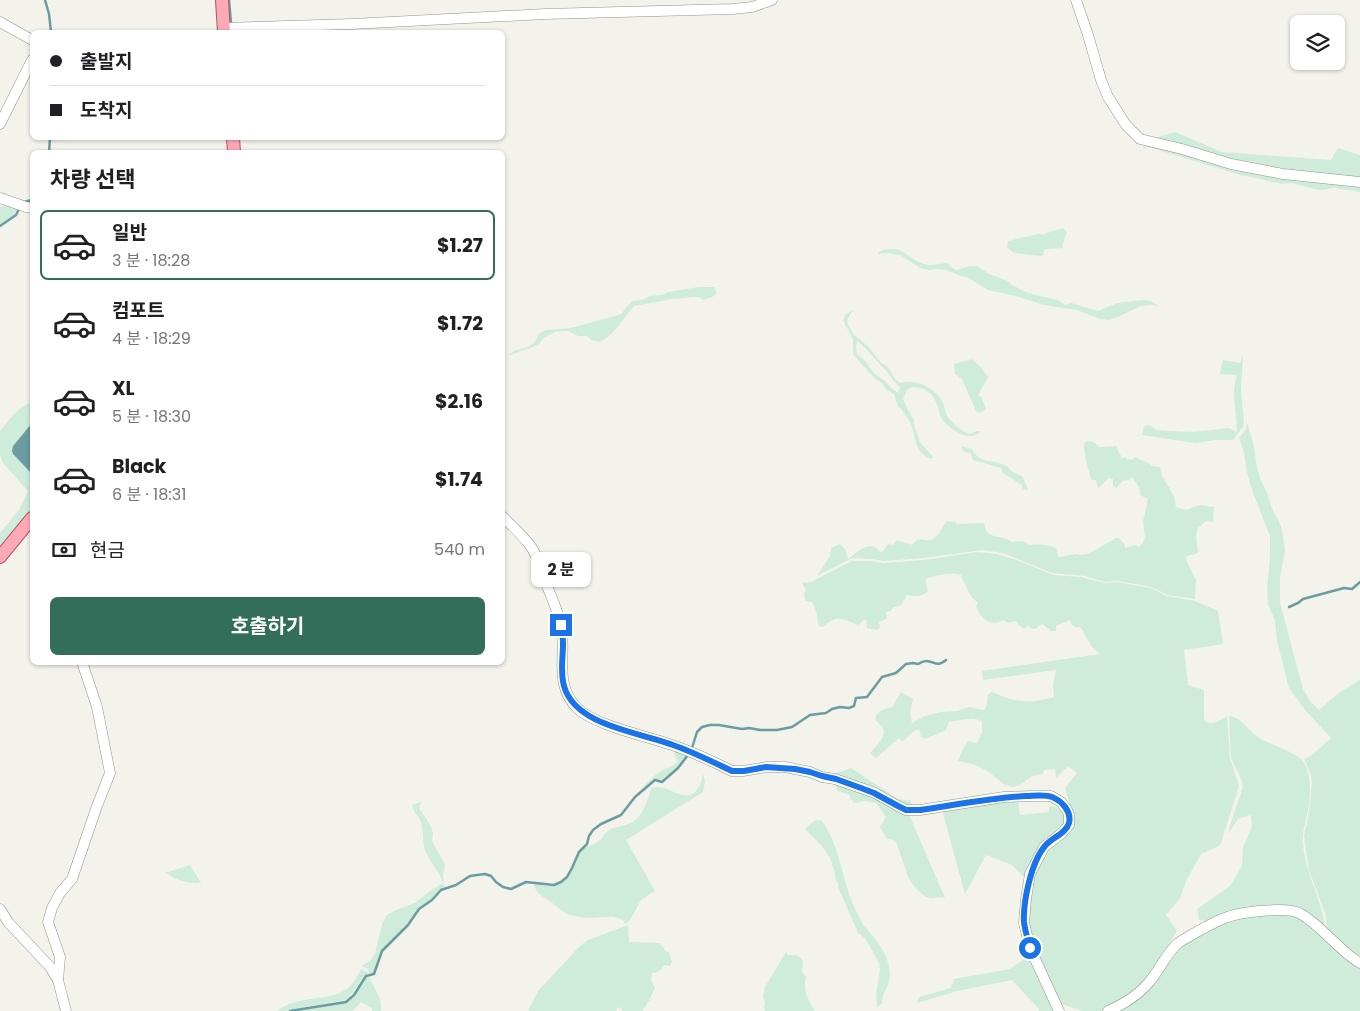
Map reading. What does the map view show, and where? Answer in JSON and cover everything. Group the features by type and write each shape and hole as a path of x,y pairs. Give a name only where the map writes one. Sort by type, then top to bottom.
{"main road":[{"path":"222,0 224,30"},
{"path":"0,557 30,520"}],"street":[{"path":"224,30 545,14 733,9 752,7 772,0"},
{"path":"1076,0 1108,97 1126,125 1140,139 1182,148 1231,164 1283,174 1360,182"},
{"path":"0,22 30,39"},
{"path":"0,124 30,64"},
{"path":"0,198 30,208"},
{"path":"505,519 530,545 539,565 561,625 563,685 568,696 578,709 587,716 600,722 671,744 732,771 784,767 810,772 874,793 906,810 920,810 1004,797 1051,796 1061,802 1070,815 1069,825 1044,847 1030,874 1024,922 1030,948 1059,1011"},
{"path":"58,980 60,957 48,922 52,908 60,893 72,878 110,773 97,707 83,665"},
{"path":"0,909 8,922 50,967 58,980 66,1011"},
{"path":"1108,1011 1139,992 1150,981 1178,943 1226,917 1277,910 1292,910 1300,913 1319,928 1349,957 1360,963"}],"green space":[{"path":"1175,132 1222,152 1331,160 1338,148 1360,155 1360,179 1259,167 1157,139"},
{"path":"1146,143 1360,186 1360,192 1335,188 1319,190 1291,183 1282,184 1237,174 1152,148 1147,147 1144,149 1143,145"},
{"path":"8,205 18,209 15,214 0,224 0,207"},
{"path":"1063,228 1067,232 1063,248 1045,249 1042,256 1014,253 1007,247 1008,241"},
{"path":"896,249 927,265 948,263 957,270 977,266 1028,293 1057,300 1066,305 1071,303 1098,311 1117,303 1143,300 1151,301 1158,306 1141,306 1109,320 1100,319 1077,310 1044,305 988,290 967,277 947,270 920,268 900,255 878,254 883,250"},
{"path":"699,287 714,287 717,293 703,300 699,297 694,297 634,306 615,331 600,342 568,331 555,332 543,338 539,344 533,347 507,356 534,343 540,333 546,330 571,328 615,316 621,314 632,301"},
{"path":"853,310 847,323 854,335 869,347 880,362 888,367 896,380 901,383 918,383 929,388 939,396 947,416 956,426 969,434 981,432 973,436 967,436 954,430 943,420 932,395 923,389 911,387 907,390 903,399 914,420 914,426 920,442 933,457 931,459 920,452 912,426 901,408 898,407 894,394 875,379 853,354 853,339 843,320 845,315","holes":["857,341 877,360 900,387 898,393 874,373 857,354"]},
{"path":"1243,354 1241,388 1244,423 1233,440 1195,443 1142,435 1144,426 1149,425 1157,430 1193,432 1229,428 1237,432 1234,391 1237,375 1220,374 1223,360 1240,363"},
{"path":"971,359 979,365 988,377 978,395 981,397 986,409 980,413 976,411 962,379 955,374 954,364"},
{"path":"30,403 30,425 13,446 13,454 30,472 30,514 0,551 0,533 19,510 28,491 3,463 0,455 0,431 23,406"},
{"path":"1247,423 1254,446 1260,478 1282,530 1285,550 1280,578 1280,603 1303,689 1310,701 1319,710 1340,692 1360,680 1360,959 1327,930 1326,916 1309,870 1304,835 1312,784 1311,775 1304,759 1312,755 1331,738 1305,710 1289,688 1277,641 1275,620 1268,605 1270,536 1253,493 1239,438 1246,429"},
{"path":"1087,441 1094,442 1099,447 1116,446 1122,458 1126,457 1127,460 1135,457 1150,464 1150,466 1160,467 1162,476 1174,496 1176,507 1186,510 1200,505 1214,507 1213,522 1206,521 1197,529 1198,551 1196,554 1187,556 1186,560 1196,580 1195,599 1168,595 1142,585 1116,581 1105,582 1085,576 1052,573 1003,553 982,550 884,561 852,558 817,576 830,556 831,548 840,544 845,549 848,559 869,546 881,553 887,545 893,545 897,540 912,545 918,539 933,539 943,528 946,521 957,524 984,523 985,529 991,535 1012,542 1023,541 1029,545 1050,546 1057,549 1059,557 1088,554 1116,538 1119,538 1125,548 1135,545 1139,547 1145,537 1143,521 1148,499 1140,495 1139,487 1132,477 1129,480 1123,481 1116,488 1113,486 1113,479 1109,478 1098,488 1096,480 1092,480 1086,462 1084,443"},
{"path":"962,446 972,449 983,460 1007,466 1013,472 1023,477 1028,490 1023,489 1022,485 1003,473 1001,468 973,460 970,453 964,452"},
{"path":"977,552 997,554 1017,560 1053,575 1081,577 1105,583 1116,582 1151,588 1167,596 1195,601 1218,611 1223,644 1184,650 1188,685 1204,690 1204,719 1206,722 1215,722 1227,716 1230,758 1239,786 1221,843 1219,846 1201,854 1186,881 1180,898 1166,915 1177,931 1162,956 1138,990 1124,1000 1102,1011 1082,1011 1061,1004 1036,950 1029,926 1029,903 1034,875 1049,850 1072,829 1074,823 1074,814 1065,788 1077,773 1068,766 1056,778 1055,769 1044,770 1043,774 1032,776 1020,785 1013,787 1005,785 986,770 973,764 958,761 968,741 977,743 982,733 982,721 974,719 949,722 946,730 926,739 921,737 919,729 902,742 899,738 876,758 870,753 880,742 884,731 875,719 877,714 892,707 901,692 913,699 910,713 912,723 925,716 941,712 957,711 969,707 984,710 987,705 988,694 992,692 1023,701 1045,699 1054,697 1053,685 1056,670 983,680 982,671 1100,654 1092,647 1081,628 1072,625 1070,620 1056,626 1056,631 1051,631 1042,624 1035,629 1028,626 1024,629 1016,621 1006,622 1003,620 994,623 986,620 980,614 976,606 978,603 969,593 961,575 956,574 939,575 925,579 928,591 918,596 907,595 901,605 893,607 891,611 886,612 887,618 879,622 880,628 877,630 867,628 866,620 862,621 859,625 836,619 823,627 819,626 814,605 812,602 805,600 804,594 806,590 802,583 811,582 852,561 884,563 924,560"},
{"path":"1229,716 1238,719 1259,738 1297,756 1305,764 1308,771 1310,792 1303,833 1303,847 1325,928 1306,911 1207,921 1199,920 1197,909 1230,886 1242,866 1243,847 1252,826 1251,815 1238,819 1228,834 1243,787 1231,758"},
{"path":"675,749 689,753 678,768 662,781 655,779 640,791 657,774 678,761"},
{"path":"851,768 898,799 911,801 912,807 905,806 831,775"},
{"path":"703,774 705,781 703,792 626,840 655,891 641,900 626,924 622,920 613,917 587,918 567,914 536,890 533,883 552,886 564,881 571,872 576,857 582,850 599,841 609,830 629,824 637,818 645,806 651,788 664,788 689,795 699,787"},
{"path":"833,781 906,811 945,898 929,898 911,882 896,842 887,839 880,827 886,817 876,803 865,801 854,803 850,795 838,791"},
{"path":"1018,799 1020,815 1049,812 1049,806 1062,811 1067,820 1026,879 1012,865 986,855 965,894 942,810"},
{"path":"421,802 419,809 431,827 433,833 432,841 445,865 443,884 445,888 418,908 407,924 382,951 374,973 370,975 368,969 362,966 370,961 375,954 383,922 387,915 415,903 443,883 426,853 421,822 412,805"},
{"path":"818,820 822,821 833,842 851,900 860,919 875,938 887,959 890,979 882,1003 877,1007 879,963 865,938 858,933 838,888 830,858 822,846 805,829"},
{"path":"190,865 201,883 182,881 164,872 168,872"},
{"path":"1270,914 1290,915 1310,924 1360,968 1360,1011 1118,1011 1154,982 1179,950 1193,937 1230,920"},
{"path":"628,925 629,942 659,943 665,951 669,952 672,962 670,966 665,965 658,972 652,973 655,987 642,1011 622,1011 618,1007 616,1011 528,1011 538,991 580,946 588,940"},
{"path":"786,952 788,955 798,956 803,961 802,972 806,976 805,990 815,1011 765,1011 763,996 765,987"},
{"path":"1031,954 1056,1011 1039,1011 1012,980 957,991 917,1003 919,997 951,988 954,979 1010,969"},
{"path":"361,969 368,974 345,1000 277,1011 289,1004 335,995 345,990 354,982"},
{"path":"369,976 381,1002 381,1011 372,1011 372,1008 361,1002 352,1011 293,1011 346,1002 354,995 366,977"}],"water":[{"path":"30,425 30,472 13,454 13,446"}],"waterway":[{"path":"45,0 51,30"},
{"path":"229,0 231,23"},
{"path":"49,150 50,140"},
{"path":"24,202 30,200"},
{"path":"0,226 16,215 19,209"},
{"path":"1289,607 1303,599 1344,588 1352,589 1360,582"},
{"path":"692,748 697,732 702,727 719,725 760,730 777,730 792,727 810,715 826,713 840,707 849,708 854,706 856,698 867,697 882,677 896,673 906,664 918,664 926,661 938,664 946,660"},
{"path":"290,1011 346,1002 354,995 366,976 374,974 382,951 408,925 419,909 432,900 441,890 456,885 470,876 485,874 491,876 503,887 511,889 526,882 554,885 561,882 567,877 579,852 587,844 593,830 601,824 621,815 635,797 655,780 662,782 678,768 688,755"}],"route":[{"path":"561,625 563,685 568,696 578,709 600,722 671,744 732,771 784,767 810,772 874,793 906,810 920,810 1004,797 1051,796 1061,802 1070,815 1069,825 1044,847 1030,874 1024,922 1030,948"}]}
